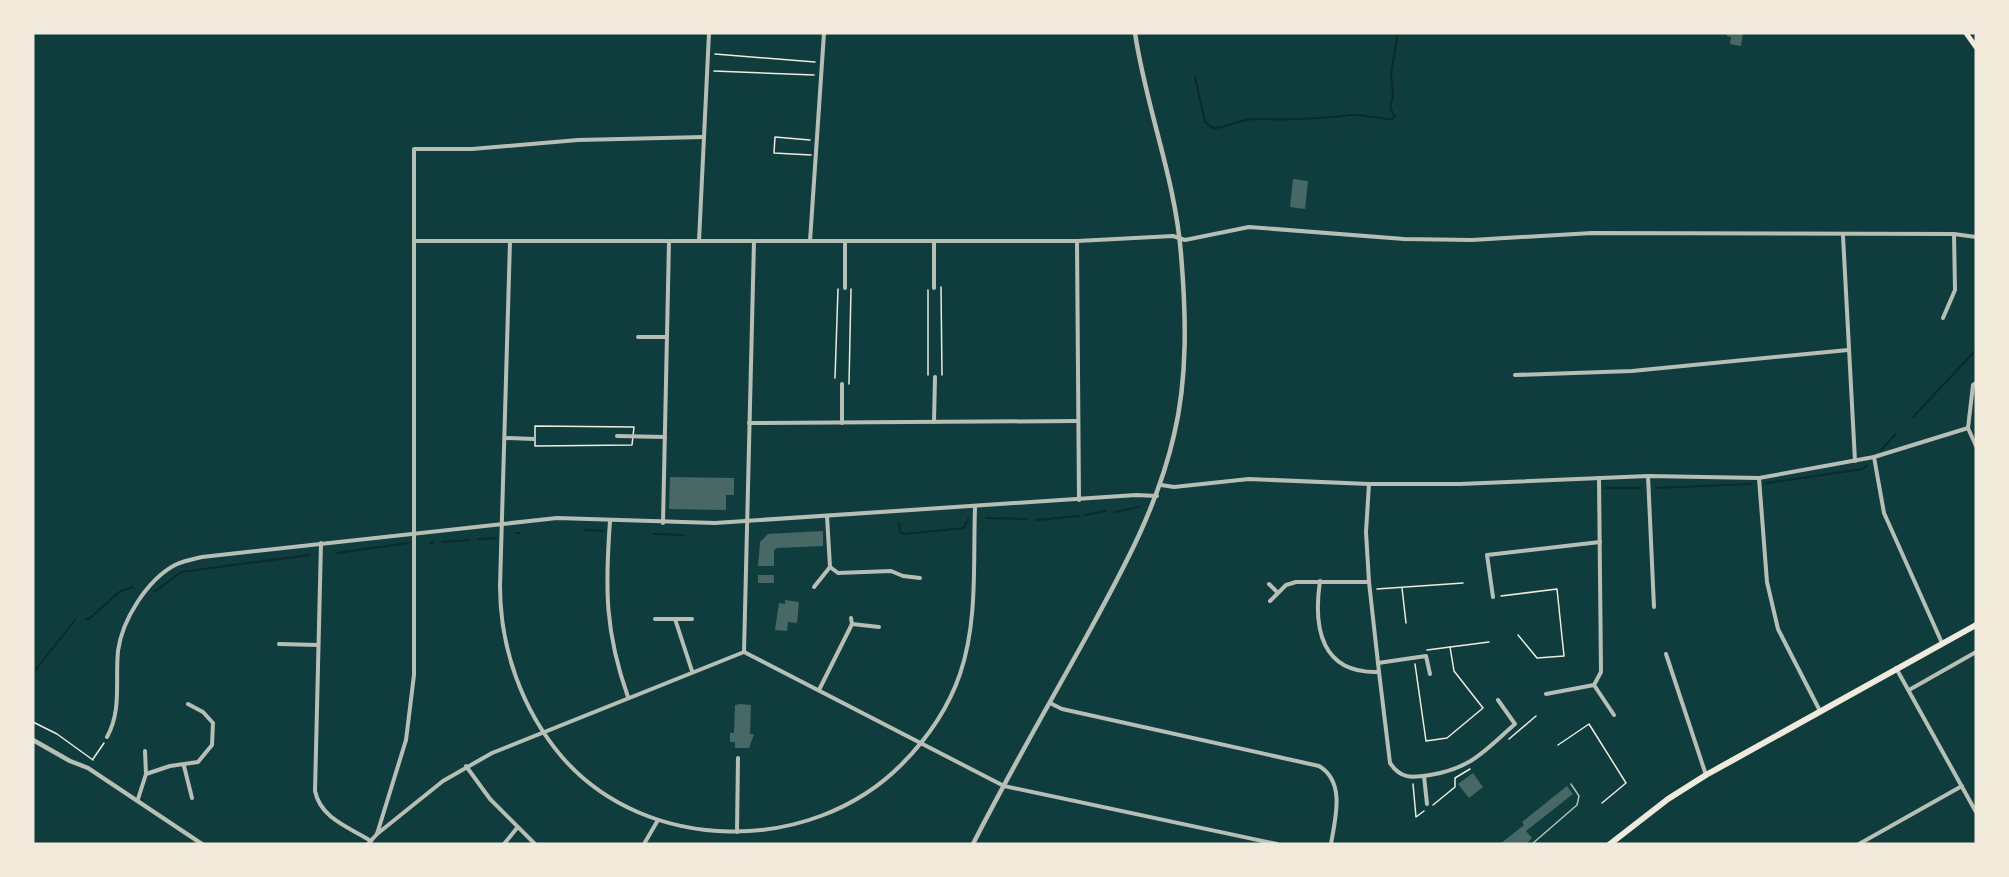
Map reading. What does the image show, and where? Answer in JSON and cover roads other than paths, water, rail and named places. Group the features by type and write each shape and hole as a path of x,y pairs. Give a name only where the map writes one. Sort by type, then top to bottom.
{"main road":[{"path":"1966,33 1976,47"},
{"path":"1610,844 1668,799 1706,775 1976,625"}],"street":[{"path":"699,241 709,33"},
{"path":"810,241 824,33"},
{"path":"973,844 1133,552 1161,485 1174,434 1183,367 1184,303 1179,238 1173,190 1135,33"},
{"path":"377,834 400,762 412,704 415,533 414,149 472,149 578,140 704,137"},
{"path":"414,241 1077,241 1173,236 1185,240 1249,227 1404,239 1472,240 1592,234 1843,236 1954,234 1976,237"},
{"path":"1943,318 1955,290 1954,234"},
{"path":"1843,236 1855,461"},
{"path":"510,241 500,602 503,632 518,685 543,730 561,756 580,775 606,794 658,820 700,829 736,832 787,827 849,804 895,771 921,743 949,699 967,648 972,619 975,508"},
{"path":"663,523 669,241"},
{"path":"744,652 754,241"},
{"path":"845,241 845,288"},
{"path":"934,241 934,288"},
{"path":"1077,241 1078,500"},
{"path":"638,337 666,338"},
{"path":"1515,375 1632,370 1848,350"},
{"path":"934,377 934,422"},
{"path":"1976,383 1972,384 1968,428 1976,446"},
{"path":"842,384 842,423"},
{"path":"749,423 1078,421"},
{"path":"1161,485 1174,487 1274,479 1369,484 1648,476 1759,478 1874,457 1968,428"},
{"path":"617,436 665,437"},
{"path":"504,438 534,439"},
{"path":"1874,457 1884,513 1942,643"},
{"path":"1648,476 1654,607"},
{"path":"1594,685 1601,672 1599,478"},
{"path":"1759,478 1767,582 1778,628 1820,711"},
{"path":"1369,484 1366,532 1369,582 1390,763 1400,776 1424,776 1456,771 1480,755 1515,724 1498,700"},
{"path":"107,737 116,722 118,651 126,623 163,573 176,565 202,557 556,518 663,523 746,521 975,508 1136,495 1157,496"},
{"path":"814,587 830,567 827,516"},
{"path":"610,521 607,612 611,642 628,698"},
{"path":"1493,597 1487,555 1600,542"},
{"path":"321,543 315,783 317,799 328,815 370,842 416,801 466,766 543,730 744,652 1004,786 1277,844"},
{"path":"830,567 838,573 891,571 903,576 920,578"},
{"path":"1320,581 1319,628 1325,647 1336,661 1346,668 1359,673 1378,672"},
{"path":"1270,601 1277,592 1296,582 1369,582"},
{"path":"1269,584 1277,592"},
{"path":"819,690 852,624 851,618"},
{"path":"655,619 692,619"},
{"path":"675,620 692,671"},
{"path":"852,624 879,627"},
{"path":"279,644 318,645"},
{"path":"1909,690 1976,652"},
{"path":"1666,654 1706,775"},
{"path":"1378,663 1426,656 1430,674"},
{"path":"1896,668 1976,812"},
{"path":"1546,694 1594,685"},
{"path":"1594,685 1614,715"},
{"path":"1050,703 1062,709 1319,766 1330,775 1336,789 1331,844"},
{"path":"146,774 170,766 184,766 198,762 212,745 213,723 203,712 188,704"},
{"path":"33,740 70,761 88,768 138,799 202,844"},
{"path":"138,799 146,774 145,751"},
{"path":"736,832 738,758"},
{"path":"184,766 192,798"},
{"path":"466,766 485,793 535,844"},
{"path":"1424,776 1429,805"},
{"path":"1859,844 1962,786"},
{"path":"644,844 658,820"},
{"path":"504,844 517,828"}],"lane":[{"path":"1532,844 1577,805 1578,794 1571,784"}],"waterway":[{"path":"1195,77 1205,122 1213,128 1254,119 1303,119 1356,115 1392,119 1395,116 1390,108 1393,94 1391,74 1398,33"},
{"path":"1913,417 1976,350"},
{"path":"1881,450 1896,434"},
{"path":"1767,483 1863,469 1867,465"},
{"path":"1656,488 1752,484"},
{"path":"1606,488 1641,488"},
{"path":"1114,512 1139,507"},
{"path":"1085,515 1106,511"},
{"path":"1037,520 1079,516"},
{"path":"986,518 1027,519"},
{"path":"899,523 900,532 904,534 964,528 968,519"},
{"path":"585,530 602,531"},
{"path":"654,534 684,535"},
{"path":"479,539 496,538"},
{"path":"442,542 470,540"},
{"path":"337,553 408,543"},
{"path":"154,592 181,572 310,555"},
{"path":"86,619 89,619 119,592 133,587"},
{"path":"33,673 75,620"}]}
